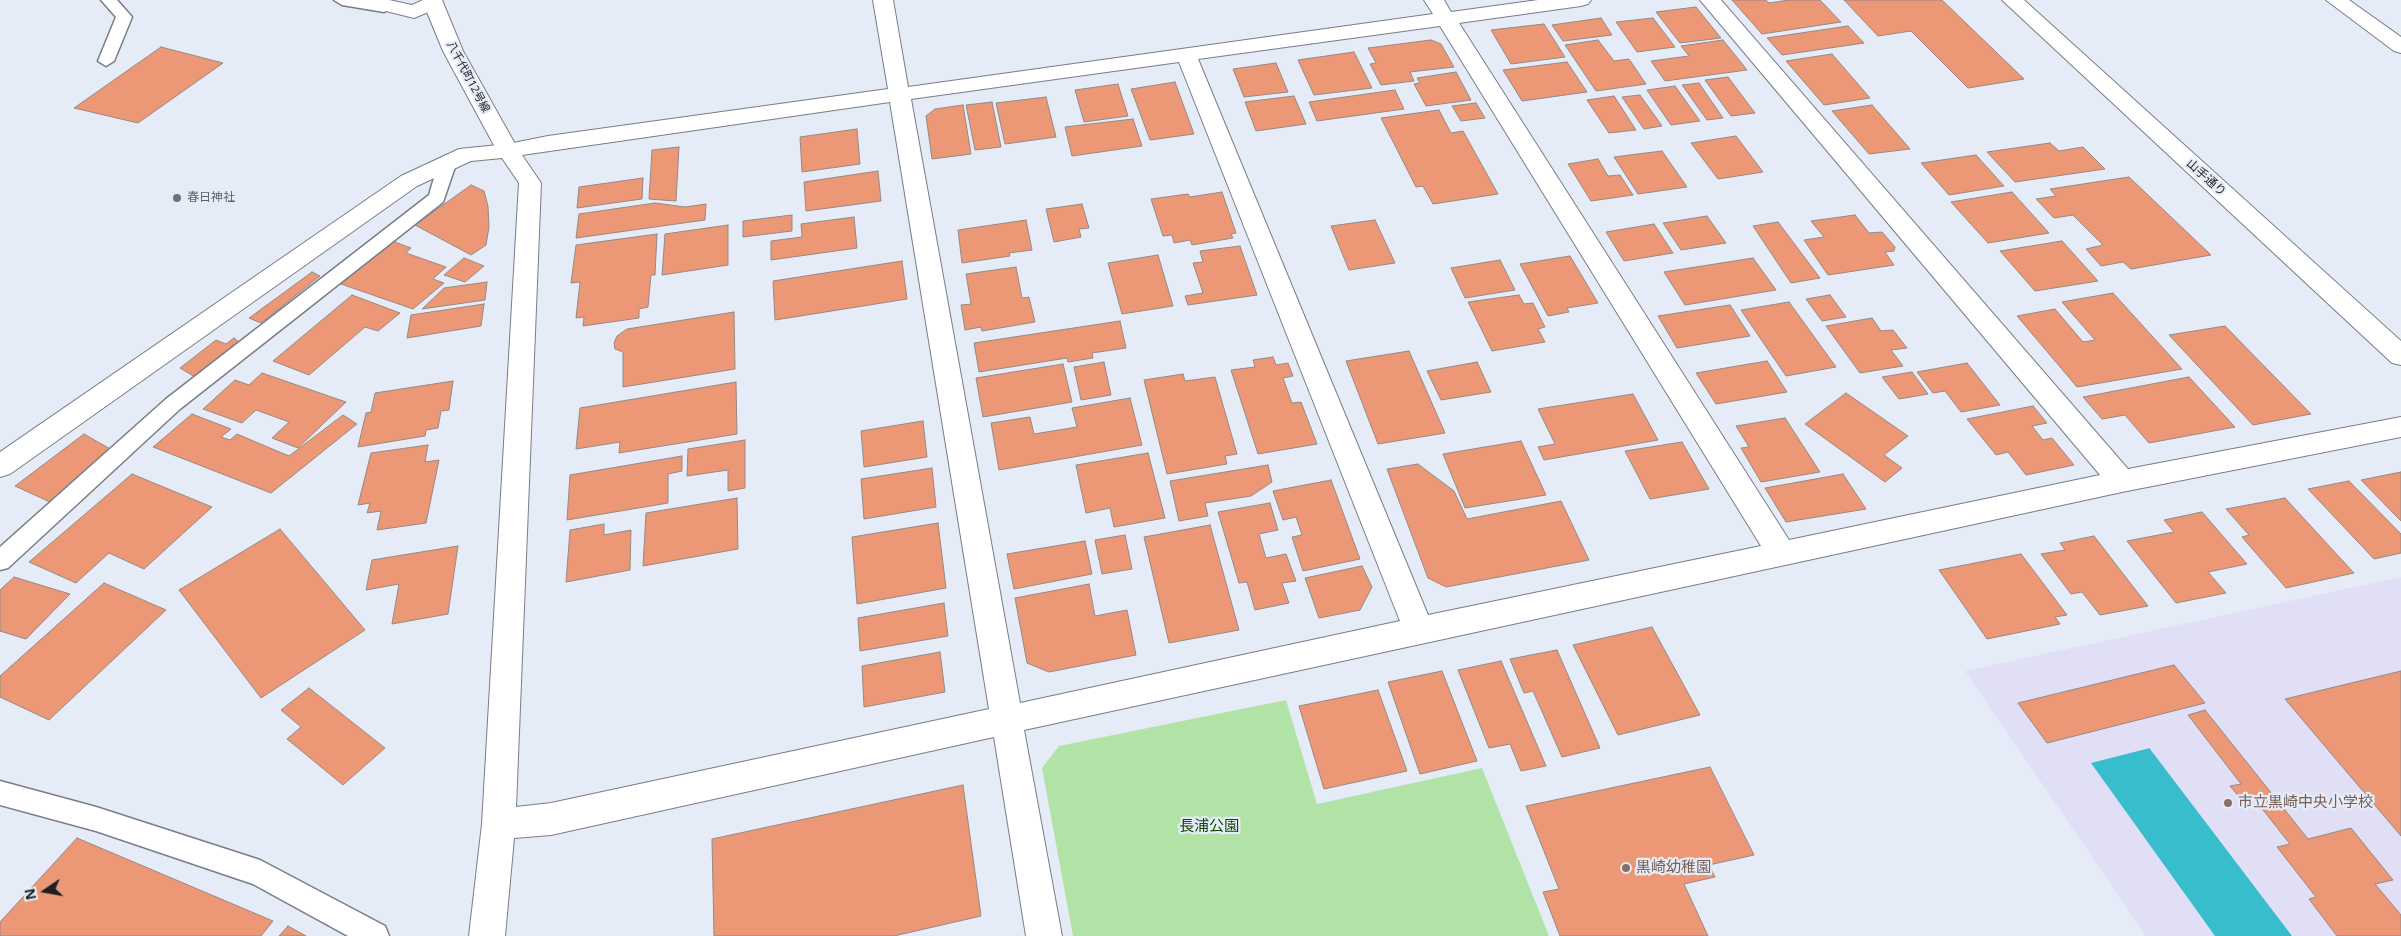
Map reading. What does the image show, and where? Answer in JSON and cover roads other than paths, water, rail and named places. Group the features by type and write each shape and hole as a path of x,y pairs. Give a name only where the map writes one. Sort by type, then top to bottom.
{"street":[{"path":"366,0 414,12 432,2"},
{"path":"883,0 1044,936"},
{"path":"0,466 409,182 468,154 508,151 548,143 1186,54 1440,9 1581,0"},
{"path":"1710,0 2122,481"},
{"name":"山手通り","path":"2012,0 2401,356"},
{"path":"2336,0 2401,47"},
{"name":"八千代町12号線","path":"432,2 453,51 508,151 530,183 499,824 488,936"},
{"path":"1440,9 1782,554"},
{"path":"1186,54 1419,630"},
{"path":"499,824 551,819 1419,630 2122,481 2401,427"}],"lane":[{"path":"106,61 124,17 109,0"},
{"path":"342,0 414,12"},
{"path":"0,561 173,404 437,198 447,164"},
{"path":"0,793 96,819 260,873 375,936"}],"water":[{"path":"2150,748 2292,936 2215,936 2091,763"}],"place":[{"name":"春日神社","path":"177,198"},
{"name":"市立黒崎中央小学校","path":"2228,803"},
{"name":"黒崎幼稚園","path":"1626,868"}],"park label":[{"name":"長浦公園","path":"1209,827"}]}
